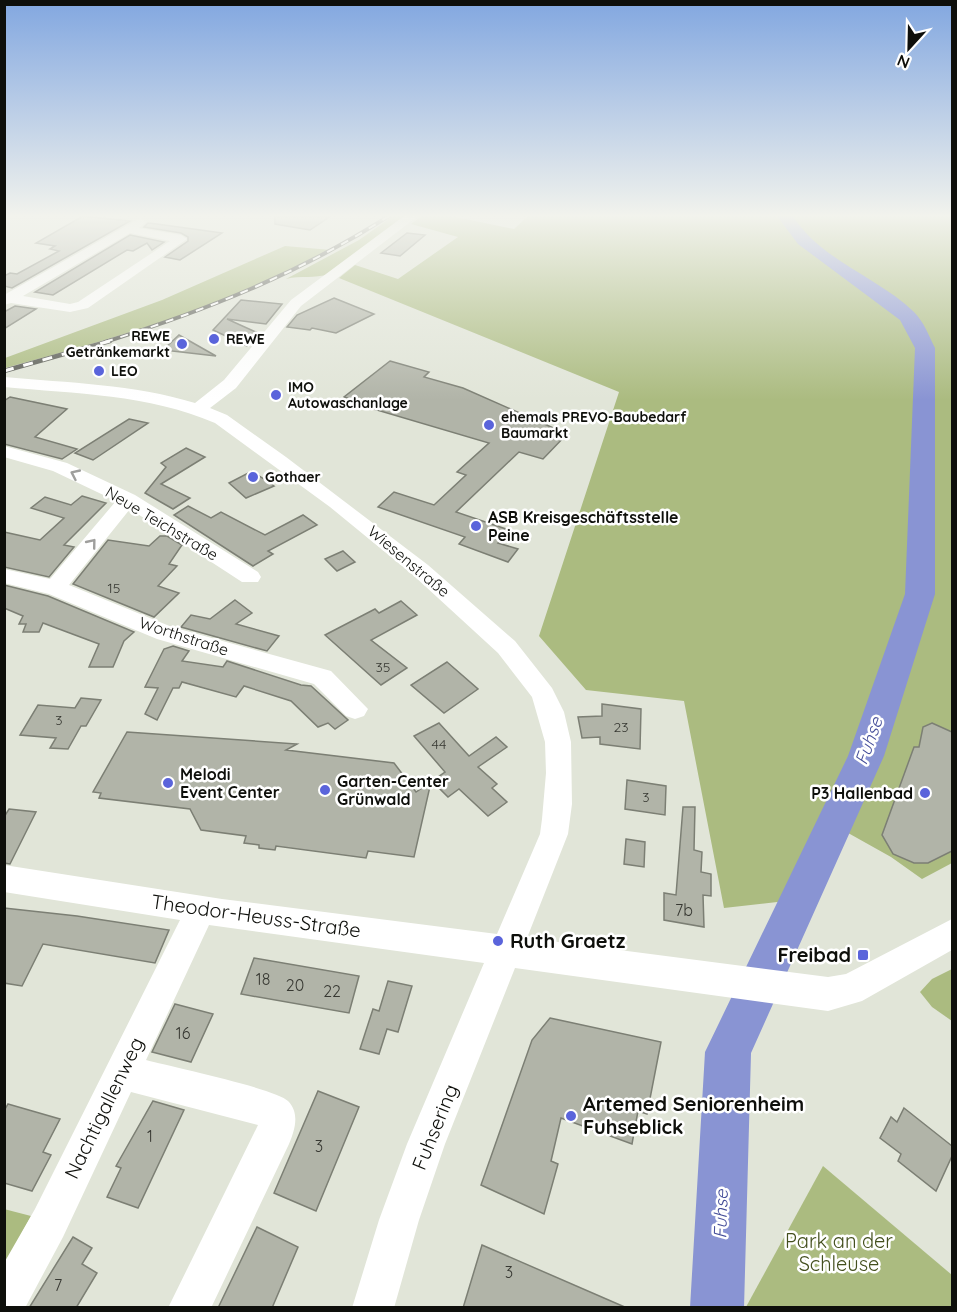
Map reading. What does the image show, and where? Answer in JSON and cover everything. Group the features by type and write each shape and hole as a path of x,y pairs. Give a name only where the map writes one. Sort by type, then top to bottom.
{"street":[{"path":"7,300 46,277"},
{"path":"7,300 70,308 83,305 124,277"},
{"path":"199,408 230,384 296,303 330,277"},
{"name":"Wiesenstraße","path":"4,382 167,399 199,408 221,419 393,546 482,623 526,670 551,712 560,762 560,796 554,834 508,951"},
{"name":"Neue Teichstraße","path":"4,450 60,467 128,498 249,577"},
{"path":"55,588 128,498"},
{"name":"Worthstraße","path":"4,576 55,588 165,633 322,677 354,709"},
{"name":"Theodor-Heuss-Straße","path":"4,878 201,910 828,994 850,989 952,934"},
{"name":"Nachtigallenweg","path":"4,1305 49,1223 201,910"},
{"name":"Fuhsering","path":"373,1308 399,1220 426,1144 508,951"},
{"path":"122,1072 271,1110 277,1115 276,1131 189,1308"}],"green space":[{"path":"214,277 276,277 171,319 5,368 5,358 162,300"},
{"path":"952,277 952,863 922,879 891,857 841,829 812,898 724,908 684,701 586,690 539,636 619,392 339,278"},
{"path":"952,969 952,1021 932,1007 920,992 932,979"},
{"name":"Park an der Schleuse","path":"823,1166 952,1275 952,1307 746,1307"},
{"path":"4,1209 31,1216 4,1266"}],"building":[{"path":"4,277 31,277 12,288 4,286"},
{"path":"60,277 82,277 53,295 35,292"},
{"path":"334,298 374,314 336,333 312,328 310,330 287,327 297,315"},
{"path":"241,300 282,304 266,324 227,319 258,333 247,346 213,330"},
{"path":"15,306 36,309 4,329 4,312"},
{"path":"179,335 216,356 163,350"},
{"path":"390,361 429,372 424,377 463,388 567,434 543,459 519,452 456,512 509,530 498,543 518,549 508,562 459,544 465,537 378,507 394,492 434,505 466,475 457,472 489,443 360,405 363,403 344,397"},
{"path":"10,397 67,409 35,437 77,449 62,459 4,444 4,401"},
{"path":"129,419 148,423 93,460 75,453"},
{"path":"186,448 205,457 161,484 190,498 173,509 145,493 166,467 161,463"},
{"path":"252,471 274,486 246,498 229,483"},
{"path":"82,496 106,503 64,545 74,547 49,577 4,567 4,532 40,540 64,518 31,508 45,497 71,505"},
{"path":"188,506 211,518 221,512 265,535 303,515 317,525 268,551 273,554 253,566 174,515"},
{"path":"160,536 167,536 182,545 169,564 177,566 158,586 179,593 154,617 73,584 108,540 149,546"},
{"path":"343,551 355,562 337,571 325,559"},
{"path":"4,585 48,596 134,632 124,641 113,667 89,667 99,644 43,623 39,632 23,632 26,624 19,624 23,616 4,608"},
{"path":"235,600 252,613 236,624 279,636 267,651 181,627 191,615 210,619"},
{"path":"401,601 417,615 371,640 407,668 381,685 325,635 375,609 379,613"},
{"path":"173,646 189,651 182,661 223,667 227,661 301,685 311,686 348,720 335,729 328,723 318,727 291,701 244,686 236,697 182,682 179,688 173,688 157,720 145,714 158,688 145,687 164,649"},
{"path":"447,662 478,689 444,713 411,685"},
{"path":"81,698 101,700 86,726 81,726 68,749 50,748 56,738 20,735 38,705 75,708"},
{"path":"602,704 641,709 640,749 600,744 600,737 582,738 578,717 602,716"},
{"path":"439,723 469,756 496,737 507,747 478,767 497,784 492,788 507,802 488,816 459,789 448,797 432,781 445,772 414,736"},
{"name":"P3 Hallenbad","path":"932,723 952,732 952,851 928,863 914,863 893,854 882,835 914,747 919,747 923,727"},
{"path":"127,732 297,744 286,750 394,763 416,792 431,782 414,857 368,851 366,858 276,846 275,850 259,848 259,845 244,843 246,836 201,830 190,809 99,798 101,793 93,792"},
{"path":"627,780 666,786 665,815 625,809"},
{"path":"683,807 695,807 694,850 702,852 701,872 711,874 711,896 703,895 704,927 664,920 664,893 676,895"},
{"path":"9,809 36,812 10,864 4,863 4,817"},
{"path":"626,839 645,842 644,867 624,864"},
{"path":"4,908 169,930 155,963 43,944 22,986 4,983"},
{"path":"254,958 359,976 349,1013 241,994"},
{"path":"388,981 412,986 398,1032 387,1029 379,1054 360,1049 373,1009 379,1011"},
{"path":"175,1004 213,1014 191,1062 152,1052"},
{"name":"Artemed Seniorenheim Fuhseblick","path":"550,1018 661,1042 647,1114 638,1111 632,1144 561,1118 551,1161 558,1164 544,1214 481,1185 532,1040"},
{"path":"318,1091 359,1107 316,1211 274,1193"},
{"path":"153,1101 184,1110 138,1208 107,1197 121,1168 116,1166"},
{"path":"8,1104 60,1119 43,1152 51,1155 32,1191 4,1183 4,1111"},
{"path":"904,1108 952,1146 952,1156 936,1191 898,1161 901,1154 880,1138 891,1117 897,1122"},
{"path":"257,1227 298,1247 272,1308 218,1308"},
{"path":"73,1237 92,1248 82,1264 97,1273 76,1308 29,1308"},
{"path":"482,1245 627,1308 463,1308"}],"waterway":[{"name":"Fuhse","path":"717,1308 728,1052 866,756 920,594 925,348 907,316 856,277"}],"railway":[{"path":"105,342 180,317 277,277"},
{"path":"4,371 110,341"}],"place":[{"name":"REWE","path":"214,339"},
{"name":"REWE Getränkemarkt","path":"182,344"},
{"name":"LEO","path":"99,371"},
{"name":"IMO Autowaschanlage","path":"276,395"},
{"name":"ehemals PREVO-Baubedarf Baumarkt","path":"489,425"},
{"name":"Gothaer","path":"253,477"},
{"name":"ASB Kreisgeschäftsstelle Peine","path":"476,526"},
{"name":"Melodi Event Center","path":"168,783"},
{"name":"Garten-Center Grünwald","path":"325,790"},
{"name":"P3 Hallenbad","path":"925,793"},
{"name":"Ruth Graetz","path":"498,941"},
{"name":"Freibad","path":"863,955"},
{"name":"Artemed Seniorenheim Fuhseblick","path":"571,1116"}]}
